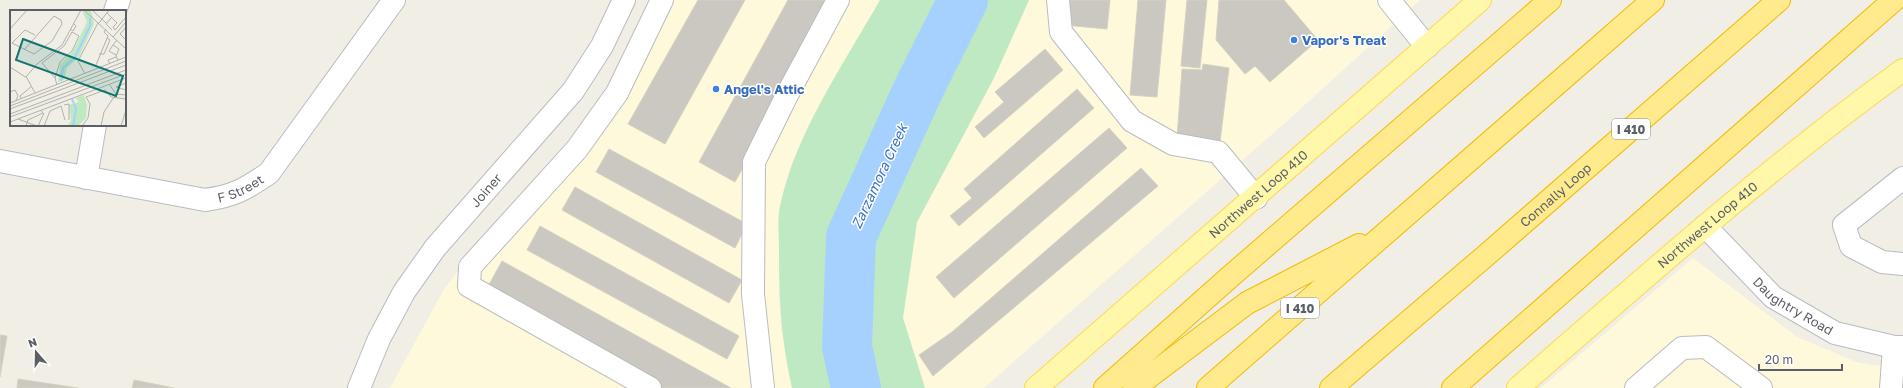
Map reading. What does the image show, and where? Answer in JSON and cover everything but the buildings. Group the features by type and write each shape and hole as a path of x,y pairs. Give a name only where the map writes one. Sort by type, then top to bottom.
{"highway":[{"path":"1105,388 1232,275 1550,0"},
{"name":"I 410","path":"1208,388 1653,0"},
{"name":"Connally Loop","path":"1331,388 1483,258 1779,0"},
{"path":"1453,388 1894,0"},
{"path":"1134,388 1247,303 1392,228"}],"main road":[{"name":"Northwest Loop 410","path":"1036,388 1256,198 1480,0"},
{"name":"Northwest Loop 410","path":"1518,388 1705,226 1795,152 1903,70"}],"street":[{"path":"115,10 119,0"},
{"name":"F Street","path":"0,161 205,200 223,198 245,190 269,173 394,0"},
{"name":"Joiner","path":"359,388 379,339 409,286 435,248 573,91 602,46 624,0"},
{"path":"650,388 469,286 470,267 577,149 617,94 662,0"},
{"path":"763,388 753,294 754,162 788,93 838,0"},
{"path":"1058,0 1061,32 1132,122 1173,144 1218,152 1256,198"},
{"path":"1389,0 1427,47"},
{"path":"86,178 95,126"},
{"path":"1903,178 1844,225 1851,246 1882,262 1903,264"},
{"name":"Daughtry Road","path":"1705,226 1773,297 1835,333 1899,347"},
{"path":"1636,388 1682,348 1706,347 1761,388"},
{"path":"1891,388 1899,347"}],"shaded area":[{"path":"659,0 880,0 810,122 792,163 779,208 779,296 781,328 792,388 390,388 444,289 470,256 592,118"},
{"path":"1029,0 1420,0 1286,122 984,388 925,388 903,318 917,222 994,78"},
{"path":"1693,258 1797,337 1859,363 1903,369 1903,388 1541,388"}],"green space":[{"path":"880,0 1029,0 994,78 917,222 903,318 925,388 792,388 785,353 780,302 778,228 780,207 796,154 808,127 836,74"}],"waterway":[{"name":"Zarzamora Creek","path":"856,388 847,347 851,237 919,88 963,0"}],"place":[{"name":"Vapor's Treat","path":"1294,40"},
{"name":"Angel's Attic","path":"716,89"}]}
